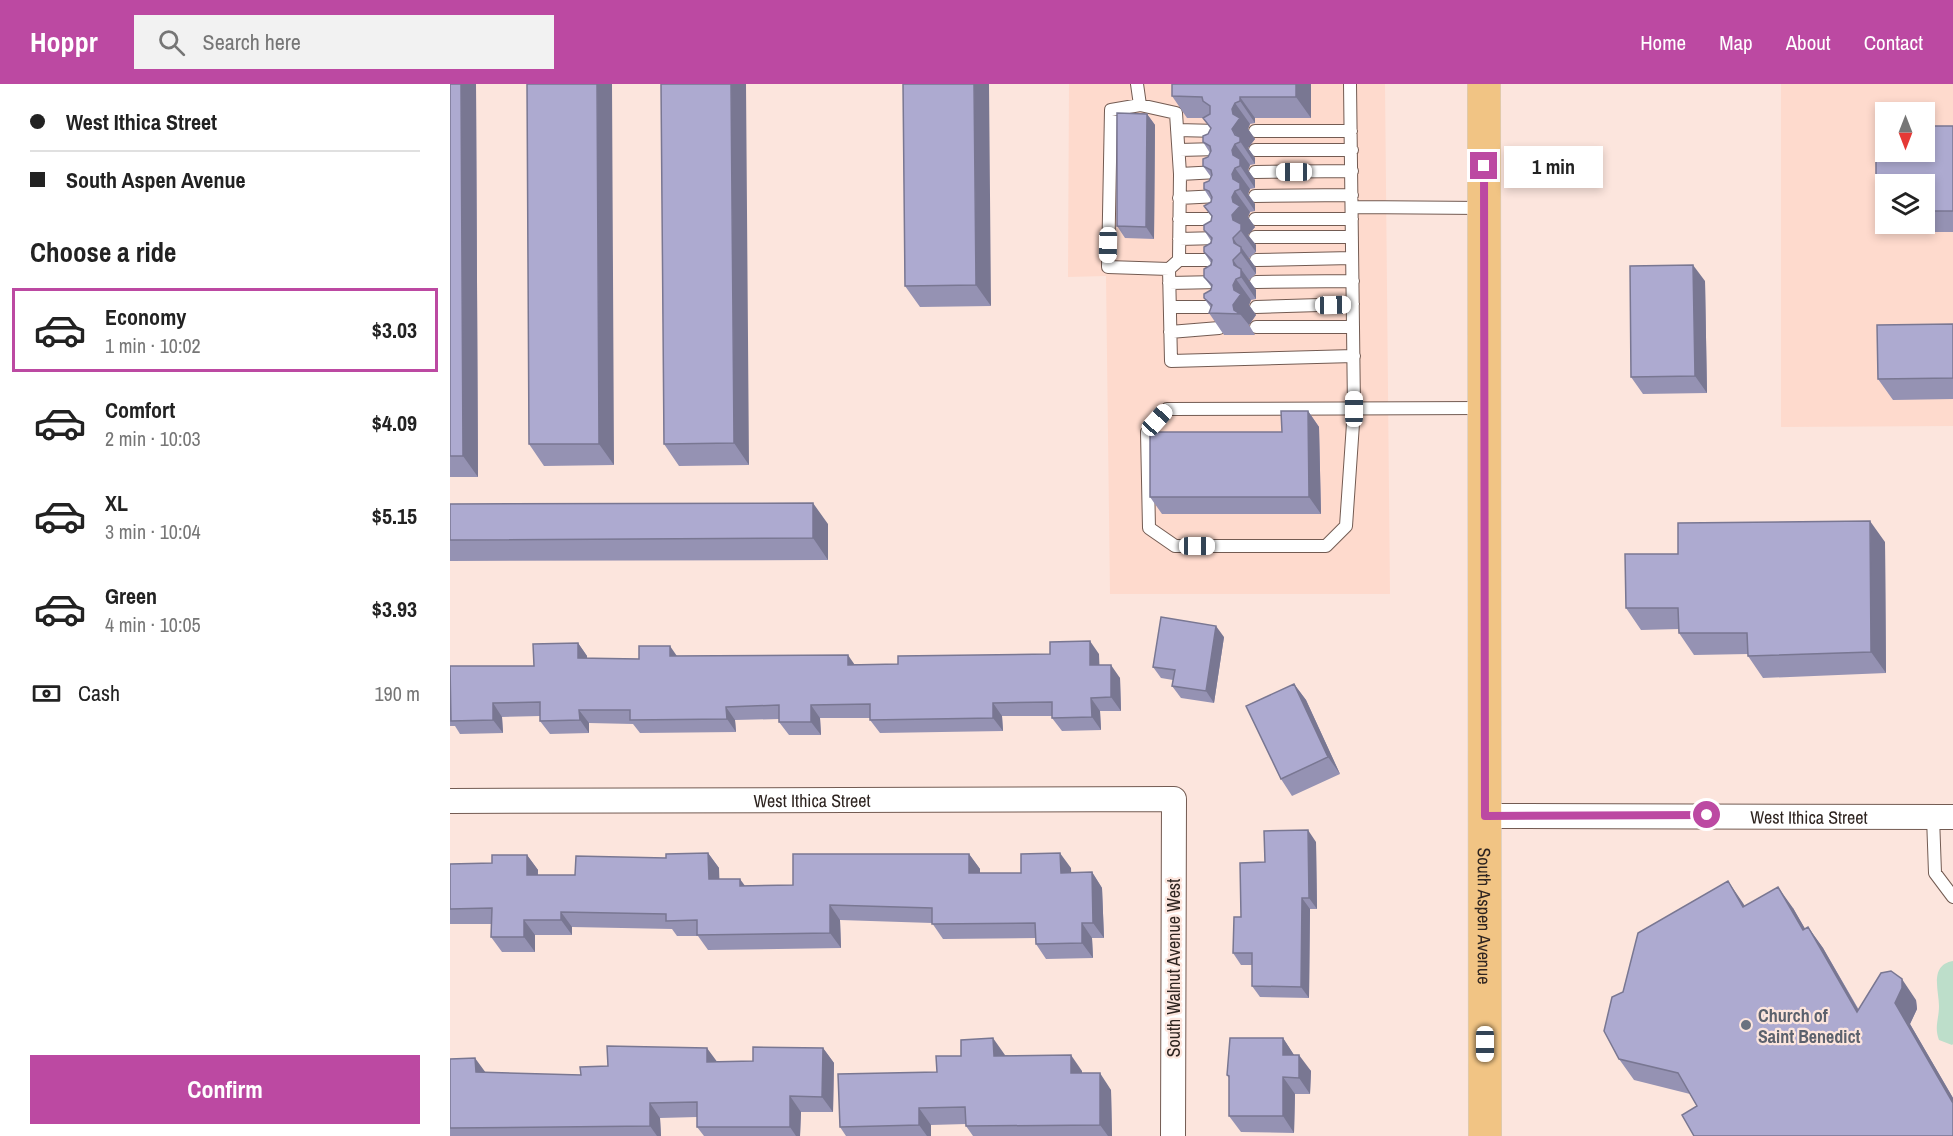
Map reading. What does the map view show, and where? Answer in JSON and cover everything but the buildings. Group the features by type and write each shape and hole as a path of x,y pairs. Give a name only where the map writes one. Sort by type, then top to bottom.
{"main road":[{"name":"South Aspen Avenue","path":"1484,84 1485,1136"}],"street":[{"name":"West Ithica Street","path":"450,801 1174,799"},
{"name":"South Walnut Avenue West","path":"1173,1136 1174,799"},
{"name":"West Ithica Street","path":"1485,816 1943,817"}],"lane":[{"path":"1137,84 1140,105"},
{"path":"1350,84 1354,409 1346,526 1326,546 1175,546 1149,528 1147,432 1167,409 1354,409 1484,408"},
{"path":"1179,260 1180,174 1176,113 1140,105 1111,110 1108,267 1169,269 1179,260 1219,260"},
{"path":"1177,130 1218,131"},
{"path":"1255,131 1351,131"},
{"path":"1179,150 1218,149"},
{"path":"1255,150 1352,150"},
{"path":"1255,172 1352,171"},
{"path":"1180,174 1218,172"},
{"path":"1179,198 1219,196"},
{"path":"1255,196 1352,207 1484,208"},
{"path":"1255,219 1352,207"},
{"path":"1179,219 1219,219"},
{"path":"1255,237 1352,237"},
{"path":"1179,240 1219,238"},
{"path":"1256,260 1352,258"},
{"path":"1169,269 1171,361 1354,356"},
{"path":"1256,282 1353,281"},
{"path":"1170,283 1219,282"},
{"path":"1256,307 1353,304"},
{"path":"1170,308 1219,308"},
{"path":"1256,327 1353,327"},
{"path":"1170,332 1219,328"},
{"path":"1943,817 1935,873 1953,897"}],"shaded area":[{"path":"1069,84 1385,84 1390,594 1110,594 1106,276 1068,277"},
{"path":"1781,84 1953,84 1953,426 1781,427"}],"green space":[{"path":"1953,961 1952,1045 1939,1040 1937,979 1941,968"}],"place":[{"name":"Church of Saint Benedict","path":"1746,1025"}],"route":[{"path":"1484,166 1485,816 1707,815"}]}
